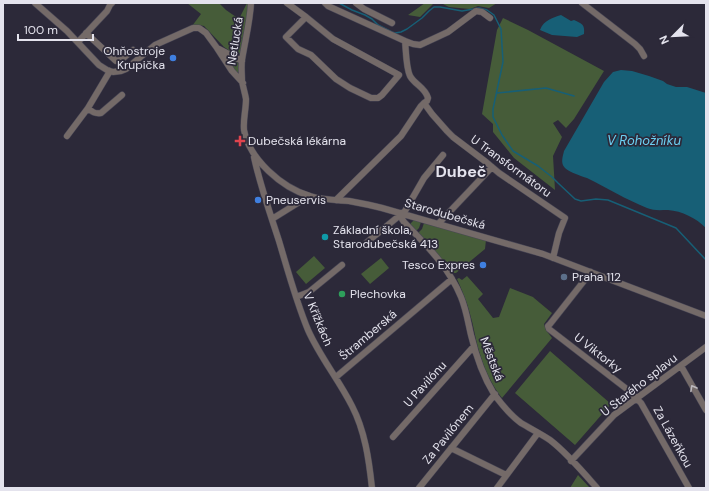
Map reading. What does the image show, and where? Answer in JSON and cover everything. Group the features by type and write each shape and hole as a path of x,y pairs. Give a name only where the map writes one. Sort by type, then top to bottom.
{"street":[{"path":"34,3 67,31 100,65 110,71 117,72 124,70 155,45 193,28 203,29 242,83"},
{"path":"78,42 108,11 112,3"},
{"name":"Netlucká","path":"242,83 242,61 251,13 251,3"},
{"path":"287,3 306,17 333,39 399,75 378,98 371,98 350,88 330,74 310,55 298,49 286,37 306,17"},
{"path":"325,3 328,6 405,41 420,45 448,32 476,11 482,12 490,18"},
{"path":"356,3 392,23"},
{"path":"582,3 635,44 644,56"},
{"path":"86,33 116,61 121,60 133,50"},
{"name":"U Transformátoru","path":"405,41 410,76 416,84 424,89 427,94 426,100 432,114 447,131 501,175 565,218 553,258"},
{"path":"217,48 242,61"},
{"path":"67,136 88,108 110,71"},
{"name":"Starodubečská","path":"242,83 246,98 244,128 247,139 254,153 268,170 289,187 309,196 363,203 401,213 553,258 706,316"},
{"path":"88,108 98,114 101,113 122,95"},
{"path":"336,200 401,136 426,100"},
{"name":"V Křížkách","path":"254,153 272,219 296,297 309,332 352,406 359,423 367,452 372,488"},
{"path":"366,244 405,211 424,178 443,154"},
{"path":"438,224 492,167"},
{"path":"272,219 309,196"},
{"name":"Městská","path":"401,213 404,222 431,250 452,278 465,308 474,346 482,370 494,394 513,416 556,445 597,488"},
{"path":"296,297 309,292 342,265"},
{"name":"U Viktorky","path":"591,272 548,327 637,398"},
{"name":"Štramberská","path":"336,378 452,278"},
{"name":"U Pavilónu","path":"393,437 474,346"},
{"name":"U Starého splavu","path":"572,461 614,415 706,347"},
{"path":"681,366 706,410"},
{"name":"Za Pavilónem","path":"419,488 494,394"},
{"name":"Za Lázeňkou","path":"637,398 641,402 689,488"},
{"path":"497,488 538,432"},
{"path":"451,448 506,475"}],"green space":[{"path":"187,3 219,3 239,19 247,3 249,3 241,53 236,55 224,47 204,26 192,26 201,14"},
{"path":"425,3 436,3 433,4 420,17 408,15"},
{"path":"441,3 497,3 489,8 478,6 470,9 449,7"},
{"path":"503,18 604,71 574,119 566,128 558,120 553,123 562,137 553,156 555,190 514,158 493,132 493,124 482,114 497,30"},
{"path":"228,57 237,62 239,72 236,72 227,59"},
{"path":"414,220 421,222 416,231 410,225"},
{"path":"424,223 486,240 485,249 456,273 452,273 418,233 422,229"},
{"path":"314,256 325,268 306,284 296,272"},
{"path":"381,258 389,268 370,284 361,274"},
{"path":"467,276 483,294 478,299 493,318 499,317 510,288 533,297 552,313 544,324 546,330 552,338 502,398 488,376 483,364 473,323 457,279 459,278 462,280"},
{"path":"550,351 611,404 575,445 515,393"},
{"path":"578,475 590,488 570,488"}],"water":[{"path":"561,15 571,21 574,20 581,24 584,28 584,34 577,37 552,35 540,30 551,18"},
{"name":"V Rohožníku","path":"621,70 632,71 649,76 676,87 687,87 706,93 706,228 684,213 668,210 652,210 640,205 587,178 569,171 563,166 562,160 564,151 604,82 613,72"}],"waterway":[{"path":"339,3 365,15 378,25 395,33 407,29 434,7 462,11 479,8 487,10 494,15 501,29 503,62 493,109 493,117 502,135 513,151 538,166 575,199 581,201 596,199 608,200 676,228 706,260"},
{"path":"497,93 546,88 574,96"}],"place":[{"name":"Ohňostroje Krupička","path":"173,58"},
{"name":"Dubečská lékárna","path":"240,141"},
{"name":"Pneuservis","path":"258,200"},
{"name":"Základní škola, Starodubečská 413","path":"325,237"},
{"name":"Tesco Expres","path":"483,265"},
{"name":"Praha 112","path":"564,277"},
{"name":"Plechovka","path":"342,294"}],"district":[{"name":"Dubeč","path":"461,171"}]}
